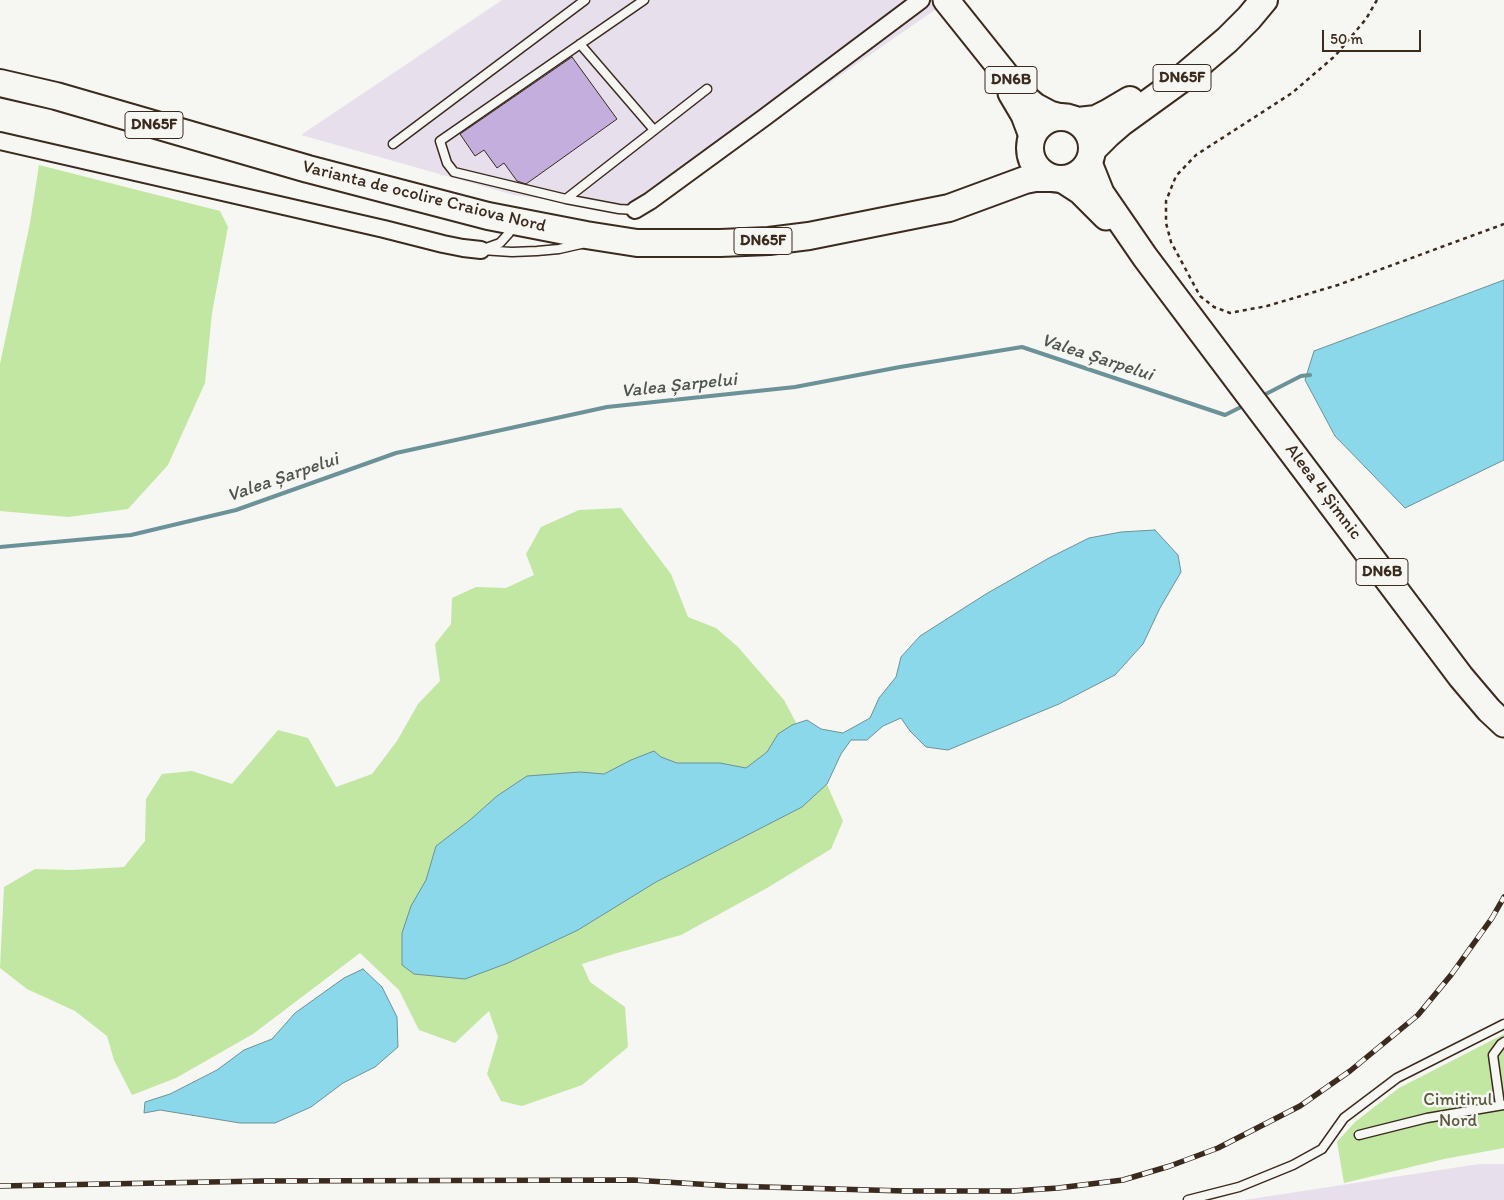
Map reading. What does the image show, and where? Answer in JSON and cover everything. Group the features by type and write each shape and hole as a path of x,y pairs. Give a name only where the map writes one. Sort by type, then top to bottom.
{"highway":[{"name":"DN65F","path":"1070,119 1096,119 1148,88 1206,42 1252,0"},
{"name":"DN65F","path":"1091,156 1115,128 1180,80 1227,40 1264,0"},
{"name":"Varianta de ocolire Craiova Nord","path":"0,83 56,96 316,171 488,216 637,242 682,244 769,241 819,234 949,208 1025,180 1035,178 1058,179"},
{"path":"1031,141 1039,126 1049,119 1070,119"},
{"name":"DN6B","path":"1070,119 1086,129 1091,138 1091,156"},
{"name":"DN6B","path":"1031,141 1031,156 1035,166 1042,174 1058,179"},
{"name":"Varianta de ocolire Craiova Nord","path":"916,214 951,194 993,178 1011,168 1023,158 1031,141"},
{"path":"1058,179 1074,177 1083,171 1091,156"}],"main road":[{"name":"DN6B","path":"946,0 1018,90 1029,101 1050,114 1070,119"},
{"name":"DN6B","path":"970,30 1024,115 1031,141"},
{"name":"Aleea 4 Șimnic","path":"1091,156 1102,193 1145,256 1461,677 1489,710 1504,724"},
{"name":"Aleea 4 Șimnic","path":"1058,179 1080,191 1145,256"}],"street":[{"path":"634,210 650,201 765,117 921,0"},
{"path":"0,141 443,244 481,250"}],"lane":[{"path":"393,144 585,0"},
{"path":"634,210 566,199 454,172 447,163 440,141 644,0"},
{"path":"580,44 654,130"},
{"path":"566,199 707,89"},
{"path":"481,250 500,243 509,233 513,221"},
{"path":"481,250 512,252 559,249 608,238"},
{"path":"1188,1200 1239,1187 1293,1165 1322,1148 1344,1118 1397,1078 1504,1024"},
{"path":"1359,1135 1427,1118 1502,1105 1493,1055 1504,1042"}],"path":[{"path":"1377,0 1366,20 1336,56 1292,92 1196,155 1176,176 1166,201 1166,222 1171,242 1200,296 1214,307 1230,313 1267,306 1338,285 1504,224"}],"shaded area":[{"path":"502,0 938,0 942,5 643,212 514,195 301,135"},
{"path":"1479,1164 1504,1164 1504,1200 1244,1200"}],"green space":[{"path":"39,165 220,211 228,227 212,313 205,383 168,465 128,509 68,517 0,511 0,364 30,223"},
{"path":"621,508 671,574 688,617 716,628 738,647 784,700 818,764 843,821 831,849 767,888 681,935 582,964 590,982 625,1007 628,1047 582,1085 522,1106 501,1101 487,1074 498,1037 489,1011 455,1043 419,1030 399,990 360,953 253,1034 176,1078 132,1095 114,1060 107,1036 75,1011 27,989 0,968 4,887 35,869 72,870 124,867 145,841 146,799 162,774 192,771 232,784 278,730 308,738 336,787 372,774 397,741 418,704 440,681 435,644 451,624 452,598 476,587 506,588 534,575 526,554 541,527 579,510"},
{"name":"Cimitirul Nord","path":"1504,1034 1504,1148 1444,1159 1344,1183 1337,1142 1355,1122 1399,1088"}],"water":[{"path":"1504,280 1504,460 1405,508 1335,436 1305,380 1314,351"},
{"path":"1155,530 1178,555 1181,572 1160,608 1143,644 1115,675 1059,704 948,750 926,747 910,731 901,718 883,726 867,740 851,740 841,754 827,784 802,807 656,882 578,930 508,963 465,979 414,974 402,965 402,933 411,906 426,880 436,846 497,796 527,776 580,772 604,774 654,751 661,757 677,763 720,763 746,768 767,752 778,734 792,725 807,720 821,729 843,733 870,718 879,698 896,677 901,657 920,636 986,594 1049,558 1089,538 1121,532"},
{"path":"363,969 382,987 397,1017 398,1047 375,1067 343,1083 311,1107 275,1123 240,1123 160,1110 144,1113 145,1102 170,1094 217,1070 244,1050 272,1039 295,1013 344,978"}],"building":[{"path":"572,57 617,119 526,184 517,181 504,163 497,168 484,150 475,156 460,134"}],"waterway":[{"name":"Valea Șarpelui","path":"0,547 131,535 236,510 396,453 607,407 795,387 1022,347 1225,415 1245,405"},
{"name":"Valea Șarpelui","path":"1260,397 1301,376 1310,375"}],"railway":[{"path":"0,1186 263,1181 633,1180 730,1186 905,1191 1013,1191 1123,1180 1170,1166 1218,1148 1300,1106 1350,1071 1418,1015 1451,975 1492,918 1504,897"}]}
